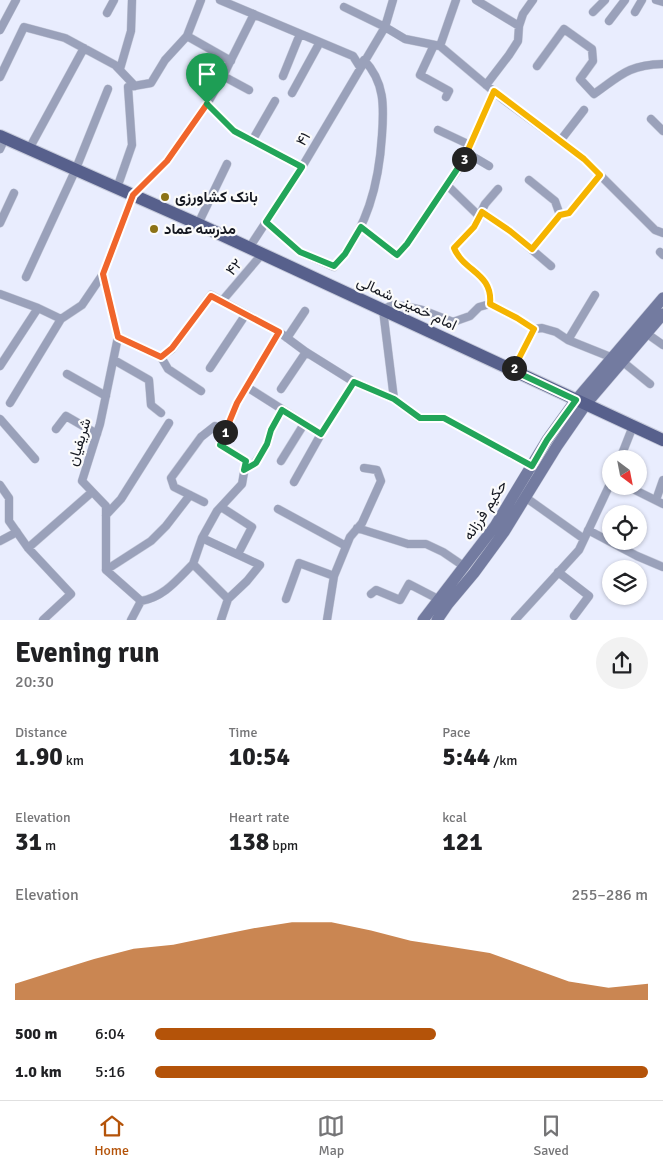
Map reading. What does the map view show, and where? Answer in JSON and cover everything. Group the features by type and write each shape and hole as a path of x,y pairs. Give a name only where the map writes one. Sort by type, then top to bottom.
{"main road":[{"name":"امام خمینی شمالی","path":"2,141 29,149 198,224 663,440"}],"street":[{"path":"0,30 16,0"},
{"path":"108,13 114,0"},
{"path":"120,69 131,31 132,0"},
{"path":"117,188 132,145 128,87 151,83 165,60 187,36 201,0"},
{"path":"220,0 353,56 374,70 381,89 384,105 378,175 361,227 345,254 334,266 300,252 266,222"},
{"name":"۴۱","path":"249,248 302,167 385,26 393,0"},
{"path":"446,97 449,91 420,75 437,45 456,0"},
{"path":"476,0 519,26"},
{"path":"486,85 518,41 519,26 533,0"},
{"path":"593,12 605,0"},
{"path":"609,21 625,0"},
{"path":"635,12 642,0"},
{"path":"656,0 663,2"},
{"path":"344,7 385,26 405,39 437,45 486,85 584,159 654,230 663,232"},
{"path":"10,403 61,320 82,305 103,274 133,195 167,161 207,104 254,14"},
{"path":"0,77 24,27 65,38 116,64 135,86"},
{"path":"537,66 564,29 592,49 593,61 580,79 594,94 625,71 644,64 663,64"},
{"path":"283,76 300,34"},
{"path":"187,36 231,61"},
{"path":"292,92 320,42"},
{"path":"29,149 84,48"},
{"path":"223,76 249,90"},
{"path":"26,277 75,170 108,90"},
{"path":"361,227 397,255 407,244 467,154 494,91"},
{"path":"252,141 275,102"},
{"path":"207,104 234,131 302,167"},
{"path":"560,141 584,110"},
{"path":"651,119 663,131"},
{"path":"438,130 470,145"},
{"path":"467,154 489,166"},
{"path":"198,224 227,164"},
{"path":"532,249 560,215 569,213 600,175"},
{"path":"529,180 555,201 560,215"},
{"path":"447,186 481,214 510,231 551,266"},
{"path":"490,304 491,294 488,283 457,256 454,248 474,227 485,204 498,189"},
{"path":"0,223 14,193"},
{"name":"۴۲","path":"222,301 262,254"},
{"path":"103,274 118,337 161,357 168,368 201,391"},
{"path":"0,294 38,308 61,320"},
{"path":"568,340 595,295"},
{"path":"161,357 172,348 211,296 279,332 306,352 354,382 394,399 420,418 444,418 537,468"},
{"name":"حکیم فرزانه","path":"423,620 495,526 581,402 617,360 663,298"},
{"path":"394,399 383,310 392,305 422,310 453,322 470,316 480,307 490,304 534,329 542,328 556,332 568,340 617,360 650,384"},
{"path":"0,366 38,308"},
{"path":"287,338 305,311"},
{"path":"210,368 246,314"},
{"name":"حکیم فرزانه","path":"617,360 663,314"},
{"path":"512,370 534,329"},
{"path":"131,620 141,602 153,599 168,589 193,564 202,538 221,507 242,484 246,461 220,445 237,403 279,332"},
{"path":"646,333 663,345"},
{"name":"شریفیان","path":"106,570 106,506 82,480 97,434 118,337"},
{"path":"281,389 306,352"},
{"path":"114,360 149,380 151,405 161,413"},
{"path":"67,374 106,396"},
{"path":"294,482 321,434 354,382"},
{"path":"247,387 321,434"},
{"path":"244,470 256,463 267,444 271,430 282,410"},
{"path":"56,429 66,416 97,434"},
{"path":"0,419 35,459"},
{"path":"106,515 121,499 169,423"},
{"path":"280,461 304,424"},
{"path":"204,502 174,487 171,478 201,437 215,426 226,430"},
{"path":"624,450 633,426"},
{"path":"327,620 334,576 350,537 362,523 381,481 377,470 364,468"},
{"name":"حکیم فرزانه","path":"437,620 504,532 525,497 537,468"},
{"path":"645,495 659,502 663,480"},
{"path":"0,485 9,498 9,521 28,548 71,594 43,620"},
{"path":"28,548 92,492"},
{"path":"141,602 106,570 151,541 166,526 190,495"},
{"path":"515,620 579,550 605,495"},
{"path":"525,497 584,539"},
{"path":"221,507 252,527 238,554"},
{"path":"278,509 346,546"},
{"path":"357,528 408,544 426,544 443,552 465,567"},
{"path":"588,530 637,556 663,567"},
{"path":"0,541 17,532"},
{"path":"202,538 260,565 228,599 221,620"},
{"path":"286,599 299,563 334,576"},
{"path":"193,564 228,599"},
{"path":"558,572 589,596 574,616"},
{"path":"371,594 376,590 400,600 409,584 438,599"}],"place":[{"name":"بانک کشاورزی","path":"165,197"},
{"name":"مدرسه عماد","path":"154,229"}],"route":[{"path":"494,91 584,159 600,175 569,213 560,215 532,249 482,212 474,227 454,248 457,256 488,283 491,294 490,304 534,329 512,370 576,400 547,440 532,466 444,418 420,418 394,399 354,382 321,434 282,410 271,430 267,444 256,463 244,470 246,461 220,445 237,403 279,332 211,296 172,348 161,357 118,337 103,274 133,195 167,161 207,104 234,131 302,167 266,222 300,252 334,266 345,254 361,227 397,255 407,244 457,172 467,154 494,91"}]}
